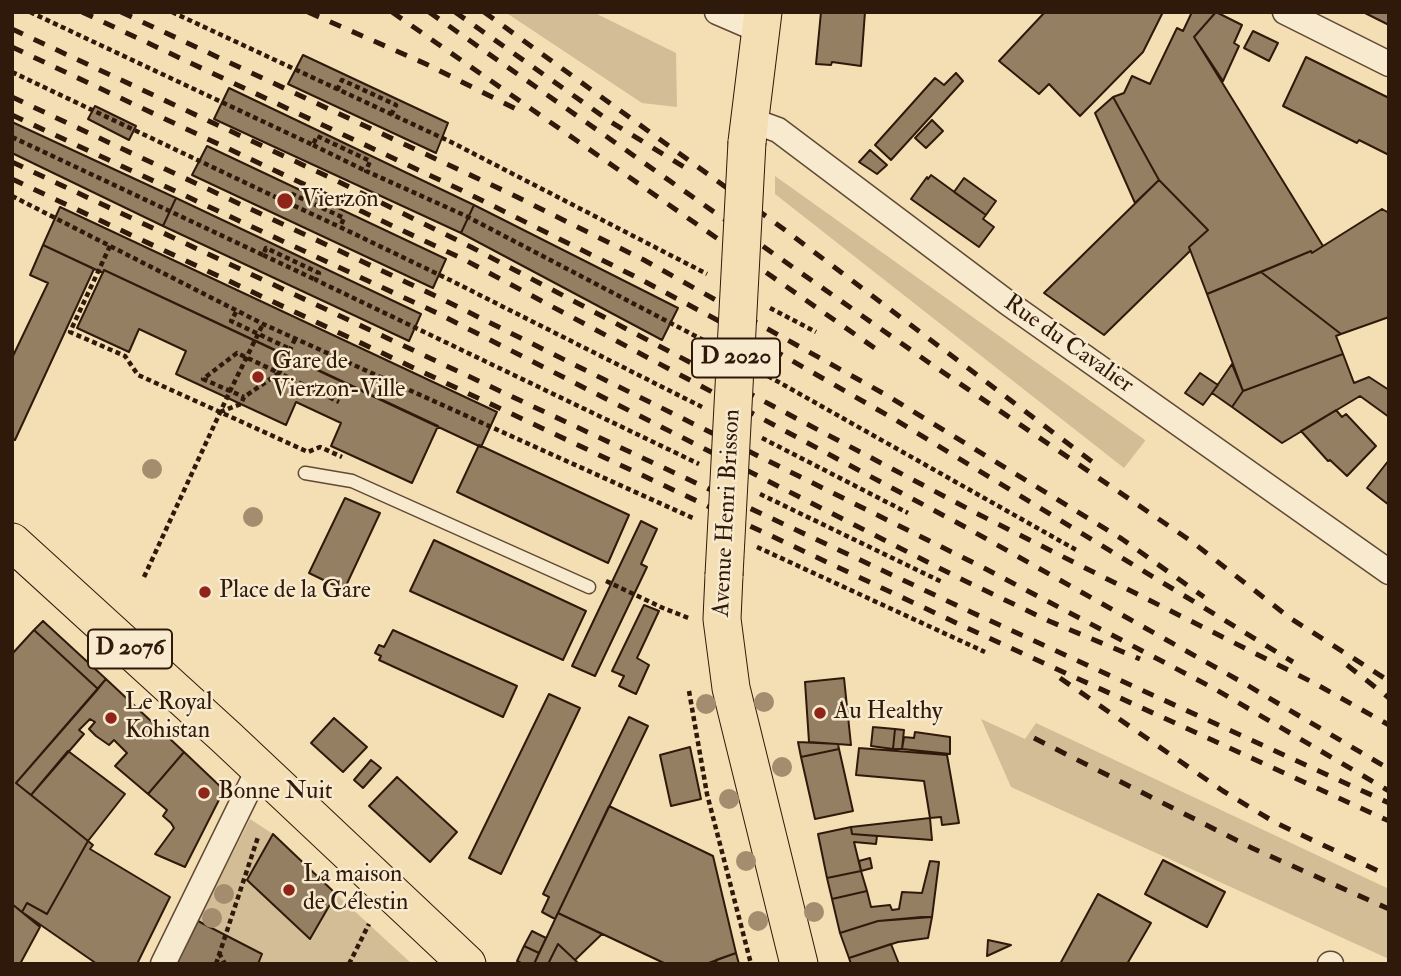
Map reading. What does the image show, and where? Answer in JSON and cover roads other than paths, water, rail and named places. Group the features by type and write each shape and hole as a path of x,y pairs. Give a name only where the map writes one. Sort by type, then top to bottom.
{"main road":[{"name":"Avenue Henri Brisson","path":"762,22 748,130 722,619 731,688 799,964"},
{"name":"D 2076","path":"12,542 259,768 467,964"}],"street":[{"path":"717,12 762,22"},
{"path":"1285,12 1389,64"},
{"name":"Rue du Cavalier","path":"748,130 778,130 1008,303 1389,572"},
{"path":"163,964 259,768"}],"lane":[{"path":"305,473 352,481 589,587"}],"railway":[{"path":"82,12 461,190 638,278 768,347 894,419 1293,662"},
{"path":"121,12 511,194 644,260 888,396 1122,539 1204,597"},
{"path":"308,12 426,64 516,109"},
{"path":"392,12 876,349"},
{"path":"429,12 928,362 1191,541 1290,618 1389,681"},
{"path":"455,12 611,122 684,167"},
{"path":"484,12 785,230 1095,464"},
{"path":"12,29 333,179 471,247 976,513 1316,684 1389,725"},
{"path":"12,47 463,259 967,528 1247,685 1389,769"},
{"path":"12,97 442,299 984,568 1215,689 1389,791"},
{"path":"12,115 437,313 959,578 1049,621 1140,659"},
{"path":"12,162 971,612 1389,803"},
{"path":"12,179 965,627 1389,821"},
{"path":"1347,665 1389,698"},
{"path":"1060,678 1223,791 1276,823 1389,876"},
{"path":"1034,738 1252,848 1389,909"}],"place":[{"name":"Vierzon","path":"285,201"},
{"name":"Gare de Vierzon-Ville","path":"258,377"},
{"name":"Place de la Gare","path":"205,592"},
{"name":"Au Healthy","path":"820,713"},
{"name":"Le Royal Kohistan","path":"111,718"},
{"name":"Bonne Nuit","path":"204,793"},
{"name":"La maison de Célestin","path":"289,890"}]}
